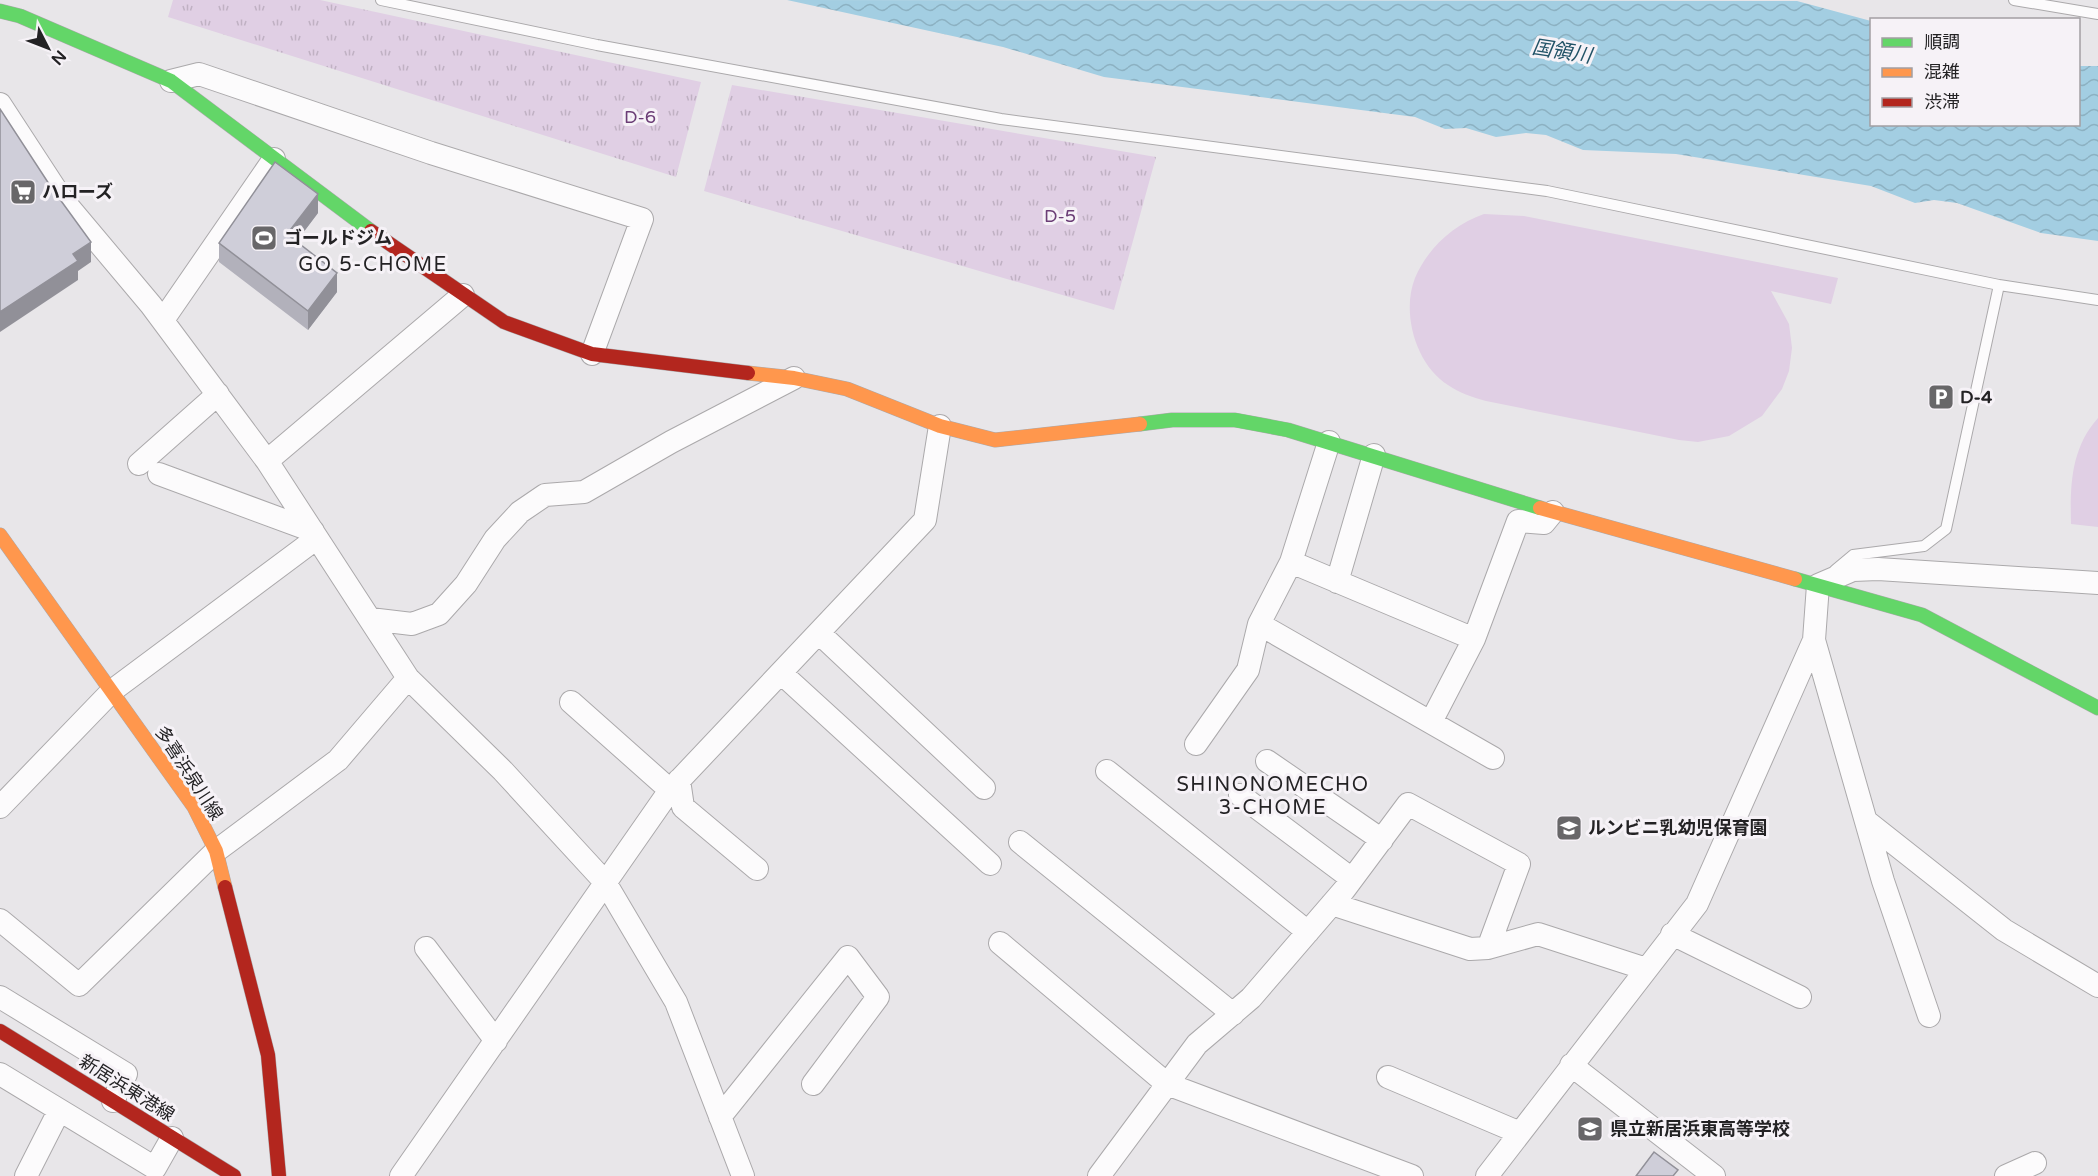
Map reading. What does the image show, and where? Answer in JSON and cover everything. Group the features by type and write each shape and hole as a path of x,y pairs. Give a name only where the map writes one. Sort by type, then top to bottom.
{"street":[{"path":"0,11 20,16 171,81 409,260 504,322 592,354 794,378 847,388 940,426 971,436 995,440 1173,420 1235,420 1288,430 1374,454 1553,512 1922,615 2098,708"},
{"path":"171,81 199,74 431,153 642,219 592,354"},
{"path":"0,104 62,199 163,320 267,461 408,678 503,771 605,882 676,1002 743,1176"},
{"path":"163,320 274,159"},
{"path":"267,461 463,295"},
{"path":"370,619 412,624 439,614 466,584 495,539 520,512 546,495 584,492 670,442 794,378"},
{"path":"139,464 218,394"},
{"path":"401,1176 675,785 925,520 940,426"},
{"path":"1196,744 1248,670 1259,624 1291,562 1329,442"},
{"path":"1337,582 1374,454"},
{"path":"159,474 315,534"},
{"path":"1431,722 1474,639 1518,521 1544,523 1553,512"},
{"path":"0,807 112,690 315,534"},
{"name":"多喜浜泉川線","path":"3,542 112,690 194,807 216,851 268,1055 279,1176"},
{"path":"1291,562 1474,639"},
{"path":"1818,585 1853,570 1878,569 2098,583"},
{"path":"1487,1176 1697,904 1814,640 1818,585"},
{"path":"1259,624 1493,758"},
{"path":"819,633 984,788"},
{"path":"1814,640 1883,880 1929,1016"},
{"path":"782,673 990,864"},
{"path":"0,920 79,985 216,851 338,760 408,678"},
{"path":"571,702 675,785 683,807 758,869"},
{"path":"1267,761 1382,840"},
{"path":"1107,771 1308,932"},
{"path":"1240,795 1352,879"},
{"path":"1099,1176 1197,1044 1251,998 1332,904 1408,804 1519,864 1488,948"},
{"path":"1866,821 2004,930 2098,986"},
{"path":"1020,842 1233,1014"},
{"path":"1332,904 1470,949 1488,948 1538,934 1646,969"},
{"path":"1672,934 1800,997"},
{"path":"1000,943 1167,1084 1412,1176"},
{"path":"426,948 496,1041"},
{"path":"720,1117 848,957 878,997 813,1084"},
{"path":"0,997 126,1074 113,1101"},
{"name":"新居浜東港線","path":"0,1031 234,1176"},
{"path":"1571,1065 1714,1176"},
{"path":"0,1074 155,1168 172,1138"},
{"path":"1388,1077 1520,1132"},
{"path":"26,1176 60,1111"},
{"path":"2006,1176 2035,1163"}],"lane":[{"path":"381,0 597,45 1001,119 1547,191 1999,285 2098,300"},
{"path":"2014,0 2098,14"},
{"path":"1818,585 1853,555 1924,546 1946,530 1999,285"}],"green space":[{"name":"D-6","path":"173,0 320,0 701,82 676,177 168,17"},
{"name":"D-5","path":"732,85 1156,157 1114,310 704,191"},
{"path":"1484,214 1524,216 1838,278 1831,304 1771,291 1789,324 1792,348 1789,371 1782,389 1762,416 1729,436 1698,442 1679,440 1486,401 1448,385 1427,365 1414,337 1411,322 1411,292 1415,278 1427,257 1443,239 1462,224"},
{"path":"2098,418 2098,527 2071,524 2072,481 2077,454"}],"water":[{"name":"国領川","path":"787,0 1797,1 1870,21 1870,126 2080,126 2080,66 2098,66 2098,241 2041,233 1957,203 1934,200 1915,203 1871,186 1676,154 1583,150 1546,135 1526,133 1496,137 1466,128 1445,129 1415,117 1104,77 1003,47"}],"building":[{"name":"ハローズ","path":"0,109 51,187 91,242 73,254 78,261 0,312"},
{"name":"ゴールドジム","path":"275,162 318,194 287,234 337,273 308,311 219,243"},
{"path":"1654,1152 1678,1170 1673,1176 1636,1176"}],"traffic: fast":[{"path":"0,11 20,16 171,81 371,231"},
{"path":"1140,424 1172,420 1235,420 1288,430 1540,508"},
{"path":"1795,579 1922,615 2098,708"}],"traffic: slow":[{"path":"748,373 794,378 847,389 940,426 995,440 1140,424"},
{"path":"1540,508 1795,579"},
{"path":"0,535 194,807 216,851 225,887"}],"traffic: jam":[{"path":"371,231 504,322 592,354 748,373"},
{"path":"225,887 268,1055 279,1176"},
{"path":"0,1031 234,1176"}],"place":[{"name":"ハローズ","path":"23,192"},
{"name":"ゴールドジム","path":"264,238"},
{"name":"D-4","path":"1941,397"},
{"name":"ルンビニ乳幼児保育園","path":"1569,828"},
{"name":"県立新居浜東高等学校","path":"1590,1129"}],"district":[{"name":"GO 5-CHOME","path":"373,264"},
{"name":"SHINONOMECHO 3-CHOME","path":"1273,796"}]}
